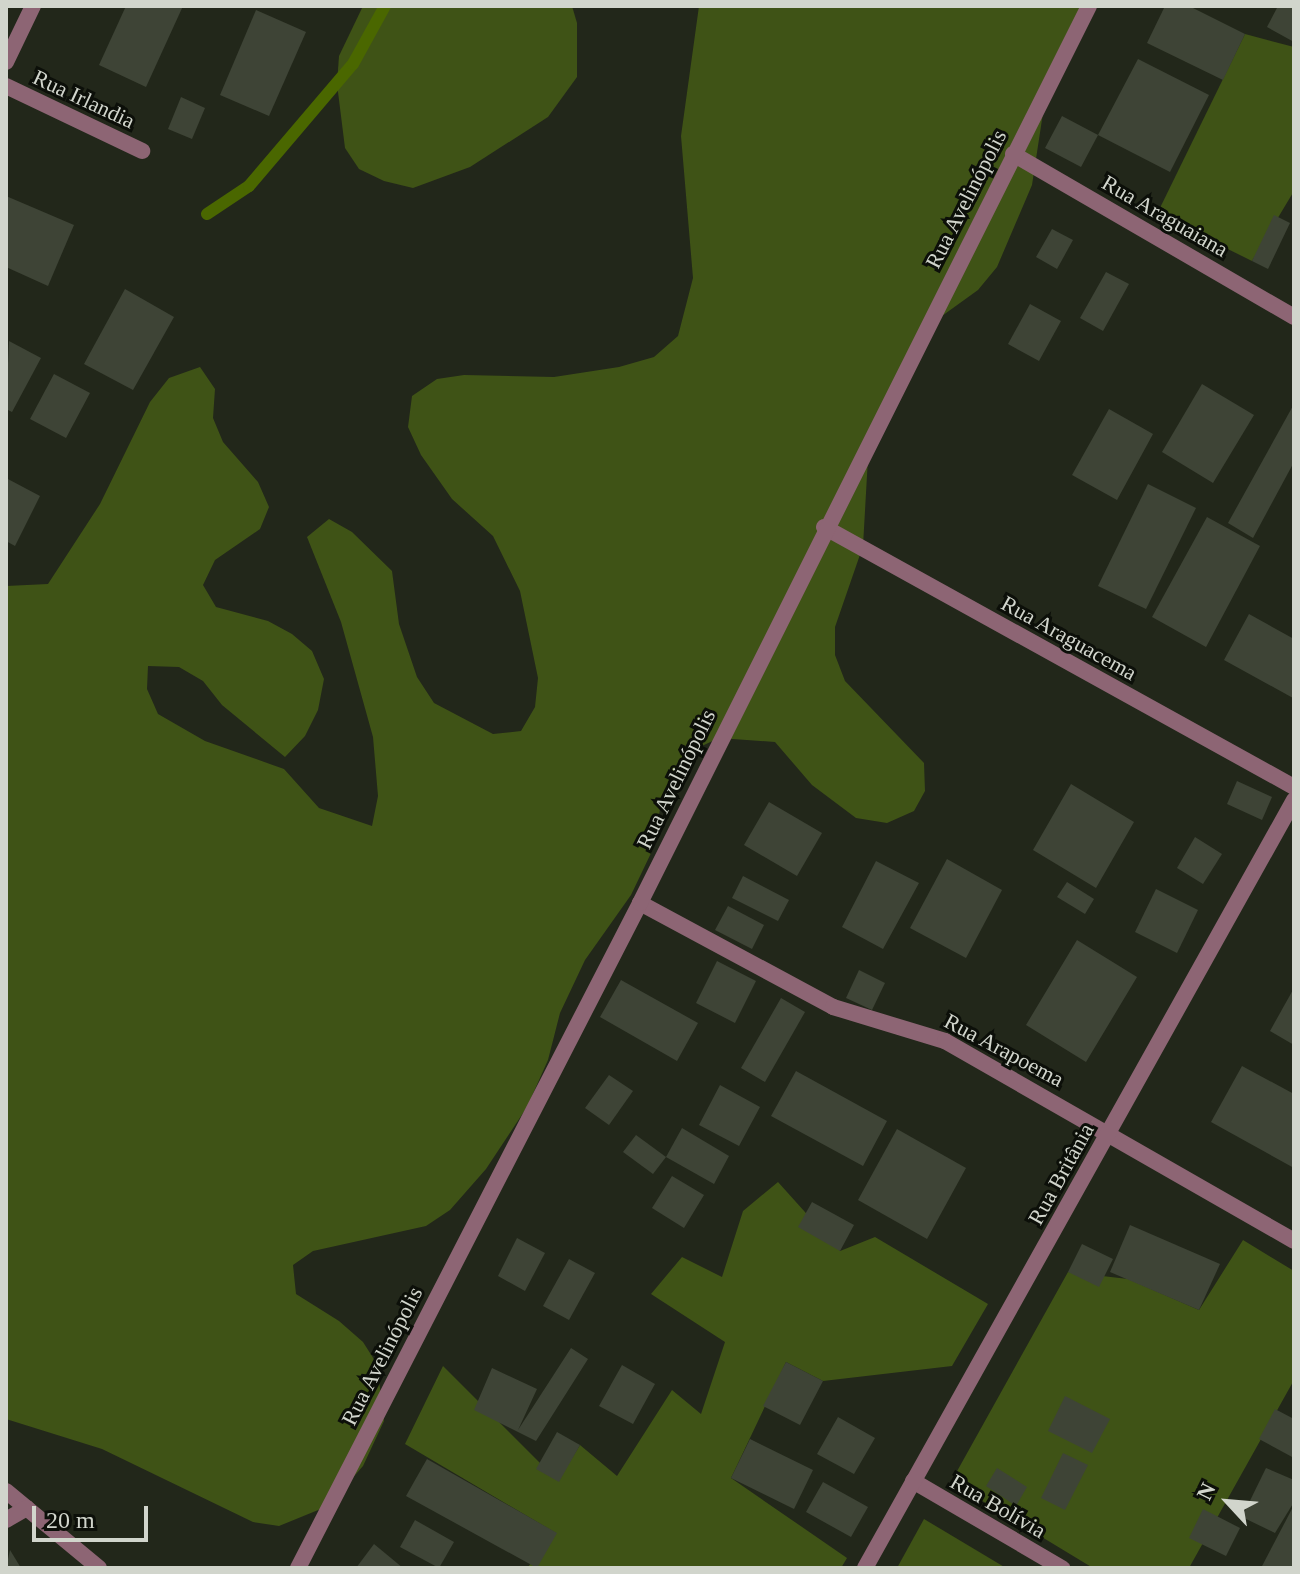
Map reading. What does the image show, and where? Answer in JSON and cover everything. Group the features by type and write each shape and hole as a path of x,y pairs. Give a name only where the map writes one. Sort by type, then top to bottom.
{"street":[{"path":"6,62 33,6"},
{"name":"Rua Avelinópolis","path":"298,1568 640,903 824,527 1089,6"},
{"name":"Rua Irlandia","path":"6,86 142,151"},
{"name":"Rua Araguaiana","path":"1013,154 1294,317"},
{"name":"Rua Araguacema","path":"824,527 1294,787"},
{"name":"Rua Britânia","path":"865,1568 1294,800"},
{"name":"Rua Arapoema","path":"640,903 833,1007 945,1041 1110,1132 1294,1241"},
{"name":"Rua Bolívia","path":"913,1481 1062,1568"},
{"path":"6,1491 99,1568"},
{"path":"6,1520 27,1508"}],"green space":[{"path":"363,6 572,6 577,23 577,77 548,117 470,167 413,188 384,181 359,169 345,148 337,84 339,56"},
{"path":"699,6 1090,6 1045,100 1032,185 997,267 978,290 935,321 868,458 863,546 835,627 835,655 845,681 924,763 925,791 914,811 887,823 856,818 812,785 775,742 719,738 689,752 662,798 653,849 631,895 585,960 560,1013 548,1060 527,1107 486,1169 450,1210 426,1226 313,1251 293,1265 296,1294 339,1321 363,1342 377,1364 384,1421 363,1466 328,1506 279,1526 253,1522 102,1449 6,1419 6,586 48,584 100,504 150,402 169,378 200,367 215,389 213,418 223,442 258,482 269,507 260,529 215,560 203,585 216,607 268,621 292,634 312,651 324,679 318,710 305,736 285,757 222,705 203,681 179,667 148,666 147,689 158,714 205,741 284,769 319,808 372,826 378,796 373,737 341,622 307,537 329,519 352,532 392,571 399,624 417,677 434,703 493,734 521,731 535,707 538,678 520,591 493,536 452,499 421,455 408,427 412,396 437,379 464,375 554,377 619,367 654,357 678,336 693,278 681,136"},
{"path":"1245,34 1294,47 1294,191 1252,261 1157,214"},
{"path":"778,1182 840,1251 875,1237 988,1304 952,1366 823,1381 786,1362 731,1478 847,1558 841,1568 527,1568 556,1533 405,1444 443,1366 558,1481 580,1445 617,1476 672,1390 701,1414 725,1342 651,1294 682,1257 722,1277 743,1211"},
{"path":"1243,1240 1294,1271 1294,1380 1189,1568 1093,1568 951,1482 1068,1272 1128,1279 1199,1310"},
{"path":"924,1519 1006,1568 897,1568"}],"building":[{"path":"126,6 183,6 146,87 99,65"},
{"path":"1165,6 1189,6 1245,34 1223,80 1147,43"},
{"path":"1278,6 1294,6 1294,42 1267,27"},
{"path":"256,10 306,32 269,116 220,95"},
{"path":"1138,59 1209,95 1170,172 1098,135"},
{"path":"181,97 205,108 192,139 168,129"},
{"path":"1062,116 1098,135 1081,167 1045,148"},
{"path":"6,196 74,225 48,286 6,267"},
{"path":"1274,215 1290,223 1268,269 1252,261"},
{"path":"1052,229 1073,240 1057,269 1036,257"},
{"path":"1106,272 1129,284 1103,331 1080,318"},
{"path":"125,289 174,317 133,390 84,364"},
{"path":"1030,304 1061,321 1039,361 1008,344"},
{"path":"9,341 41,358 12,412 6,409"},
{"path":"54,374 90,393 66,438 30,419"},
{"path":"1202,384 1254,415 1213,483 1162,452"},
{"path":"1294,404 1294,462 1253,538 1228,523"},
{"path":"1109,409 1153,434 1117,500 1072,475"},
{"path":"6,478 40,496 15,546 6,541"},
{"path":"1148,484 1196,508 1146,609 1098,586"},
{"path":"1207,517 1260,546 1206,647 1152,617"},
{"path":"1249,614 1294,639 1293,698 1224,660"},
{"path":"1237,781 1272,797 1262,820 1227,804"},
{"path":"1071,784 1134,822 1096,888 1033,850"},
{"path":"769,802 822,833 797,876 744,845"},
{"path":"1195,837 1222,854 1203,884 1177,868"},
{"path":"947,859 1002,890 966,958 910,928"},
{"path":"876,861 919,883 883,949 842,927"},
{"path":"743,876 789,900 778,921 732,898"},
{"path":"1067,882 1094,899 1085,914 1057,897"},
{"path":"1156,889 1198,910 1177,953 1135,932"},
{"path":"728,906 764,925 752,949 715,930"},
{"path":"1077,940 1137,977 1086,1062 1026,1025"},
{"path":"717,961 756,981 735,1023 696,1003"},
{"path":"859,970 885,983 872,1010 846,998"},
{"path":"621,980 698,1023 677,1061 600,1017"},
{"path":"1294,988 1294,1045 1270,1031"},
{"path":"781,998 805,1012 765,1082 741,1068"},
{"path":"1242,1066 1294,1094 1294,1168 1211,1122"},
{"path":"796,1071 887,1121 863,1166 771,1116"},
{"path":"609,1075 633,1091 609,1125 585,1108"},
{"path":"720,1085 760,1107 739,1146 699,1125"},
{"path":"682,1128 729,1156 714,1184 666,1157"},
{"path":"897,1129 966,1168 927,1239 858,1200"},
{"path":"636,1135 666,1157 653,1174 623,1152"},
{"path":"672,1176 704,1195 684,1228 652,1208"},
{"path":"812,1202 854,1225 840,1251 798,1227"},
{"path":"1130,1225 1220,1264 1199,1310 1110,1272"},
{"path":"517,1238 545,1253 525,1291 498,1276"},
{"path":"1082,1244 1113,1259 1099,1287 1068,1272"},
{"path":"569,1259 595,1273 569,1320 543,1306"},
{"path":"571,1348 588,1359 536,1441 474,1410 492,1368 537,1389 518,1430"},
{"path":"786,1362 823,1381 800,1425 763,1406"},
{"path":"622,1365 655,1384 633,1424 599,1406"},
{"path":"1065,1396 1110,1419 1092,1453 1048,1431"},
{"path":"1275,1409 1294,1419 1294,1458 1259,1439"},
{"path":"838,1417 875,1438 854,1474 817,1454"},
{"path":"557,1432 580,1445 559,1482 536,1469"},
{"path":"750,1439 813,1470 794,1509 731,1478"},
{"path":"1063,1453 1088,1465 1065,1510 1041,1498"},
{"path":"427,1459 557,1533 537,1568 406,1496"},
{"path":"997,1468 1027,1487 1016,1506 986,1486"},
{"path":"1266,1468 1294,1480 1294,1502 1275,1533 1242,1517"},
{"path":"823,1482 868,1507 851,1537 806,1512"},
{"path":"1294,1505 1294,1568 1261,1568"},
{"path":"1203,1509 1240,1528 1226,1556 1189,1538"},
{"path":"415,1520 454,1542 439,1568 400,1547"},
{"path":"374,1544 403,1568 356,1568"},
{"path":"10,1550 21,1568 6,1568"}],"waterway":[{"path":"207,214 249,186 353,64 385,6"}]}
